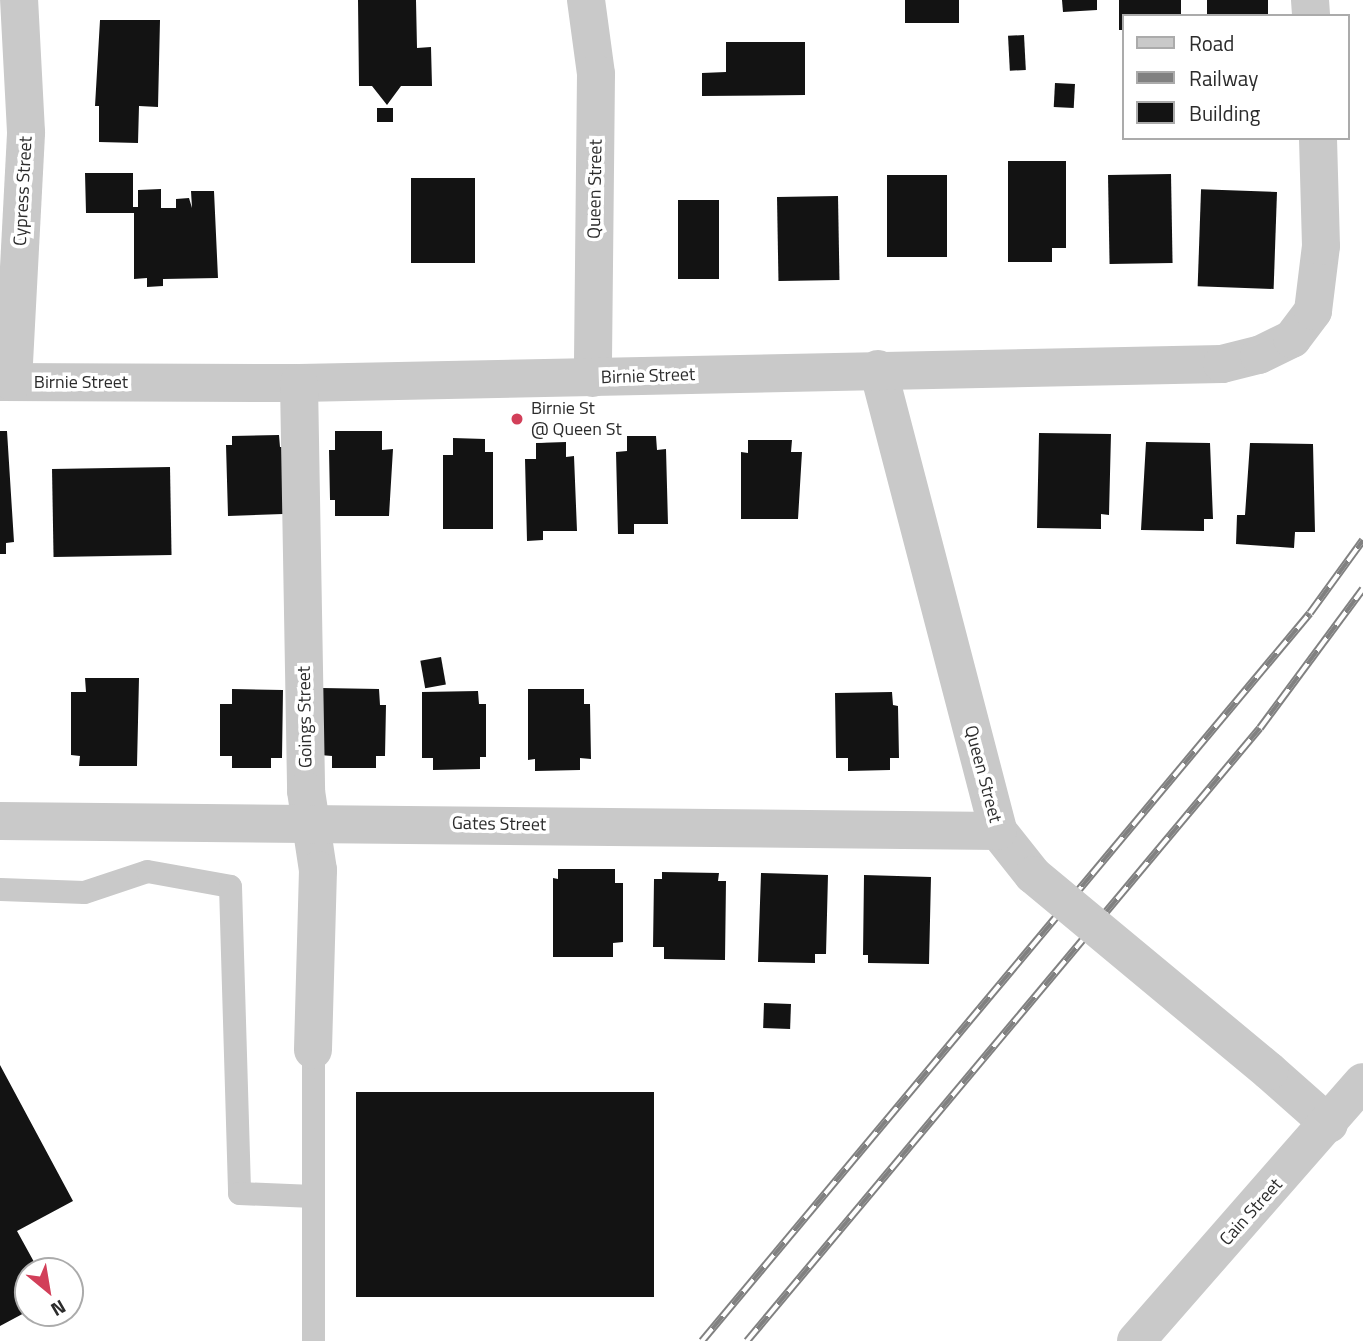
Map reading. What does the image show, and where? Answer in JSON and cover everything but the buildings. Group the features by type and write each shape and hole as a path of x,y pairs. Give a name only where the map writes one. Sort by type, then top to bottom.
{"street":[{"name":"Cypress Street","path":"6,382 26,132 19,0"},
{"name":"Queen Street","path":"586,0 596,74 593,378"},
{"name":"Birnie Street","path":"6,382 299,383 1222,364 1259,355 1292,339 1313,311 1321,246 1318,140"},
{"name":"Queen Street","path":"878,369 998,831 1033,875 1329,1124"},
{"name":"Goings Street","path":"299,383 306,791 318,870 313,1050"},
{"name":"Gates Street","path":"0,821 311,822 998,831"},
{"name":"Cain Street","path":"1136,1341 1329,1124 1363,1082"}],"lane":[{"path":"0,889 84,892 148,871 230,886 239,1193 313,1196"},
{"path":"313,1050 313,1341"}],"railway":[{"path":"702,1341 1310,613 1363,540"},
{"path":"747,1341 1260,728 1363,589"}],"place":[{"name":"Birnie St @ Queen St","path":"517,419"}]}
